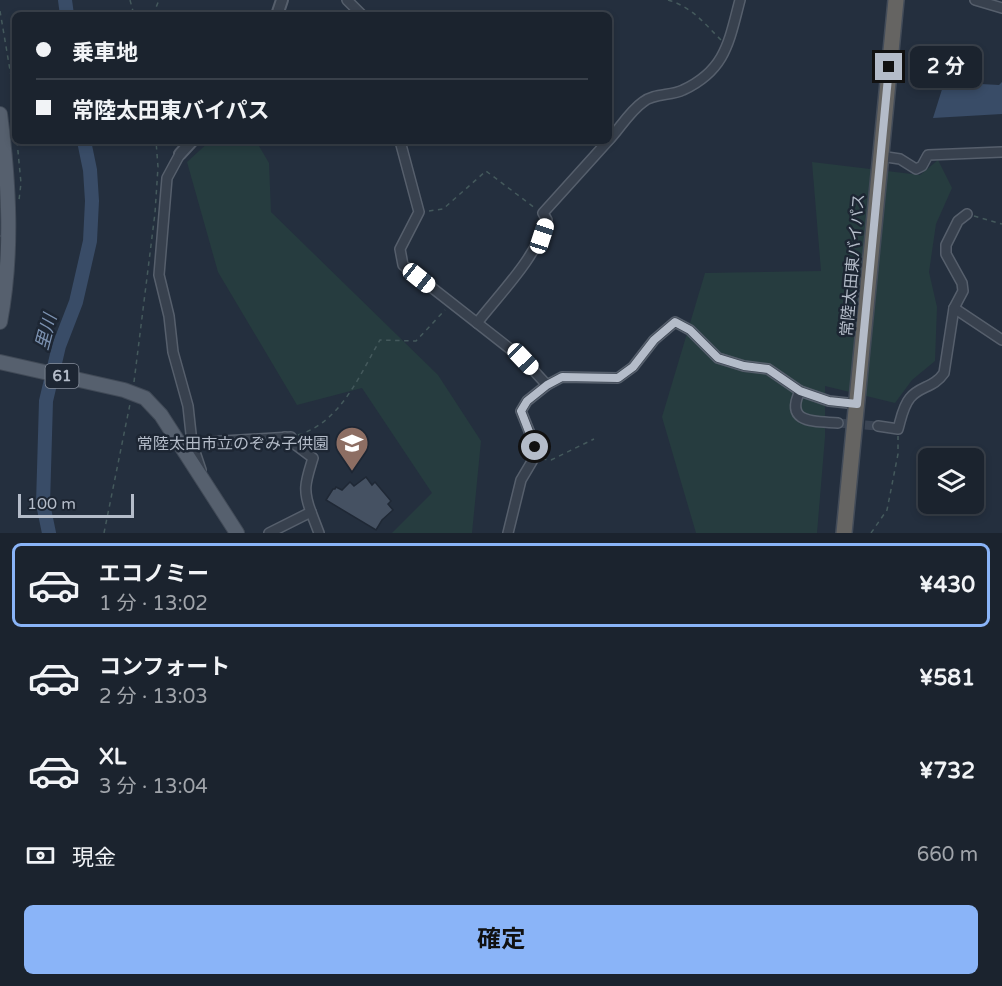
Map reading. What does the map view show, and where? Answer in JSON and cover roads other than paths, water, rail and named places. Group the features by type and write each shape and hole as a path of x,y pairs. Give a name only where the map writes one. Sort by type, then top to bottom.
{"highway":[{"name":"常陸太田東バイパス","path":"844,533 896,0"}],"main road":[{"path":"0,114 6,158 10,231 0,322"},
{"name":"61","path":"0,362 145,398 153,404 237,533"}],"street":[{"path":"347,0 359,12"},
{"path":"612,137 644,101 682,91 717,66 728,47 740,0"},
{"path":"975,0 1002,8"},
{"path":"189,144 180,154 167,178 159,275 169,316 173,352 188,406 192,439 205,484"},
{"path":"401,144 419,212 400,249 403,265 523,359 547,385"},
{"path":"477,323 538,243 547,220 543,213 605,144"},
{"path":"880,156 900,159 916,169 922,166 928,154 1002,152"},
{"path":"878,426 898,429 911,396 938,381 944,373 954,308 963,291 962,283 946,254 946,245 958,220 967,214"},
{"path":"0,258 4,233 10,231"},
{"path":"954,308 1002,340"},
{"path":"508,533 521,480 534,458 535,447 521,411 527,401 547,385 562,377 618,378 633,367 654,340 675,322 690,330 718,358 744,366 768,369 800,391 829,401 857,404"},
{"path":"800,391 795,407 802,418 809,421 838,423"},
{"path":"177,440 288,437 314,458 306,483 305,497 319,533"},
{"path":"268,533 310,512"}],"water":[{"path":"949,79 963,83 999,85 1002,82 1002,114 933,118 944,83"}],"waterway":[{"name":"里川","path":"65,0 67,12"},
{"name":"里川","path":"49,533 43,504 46,401 59,346 76,302 90,241 92,201 90,170 85,144"}],"tunnel":[{"path":"838,423 878,426"}],"place":[{"name":"常陸太田市立のぞみ子供園","path":"352,472"}]}
